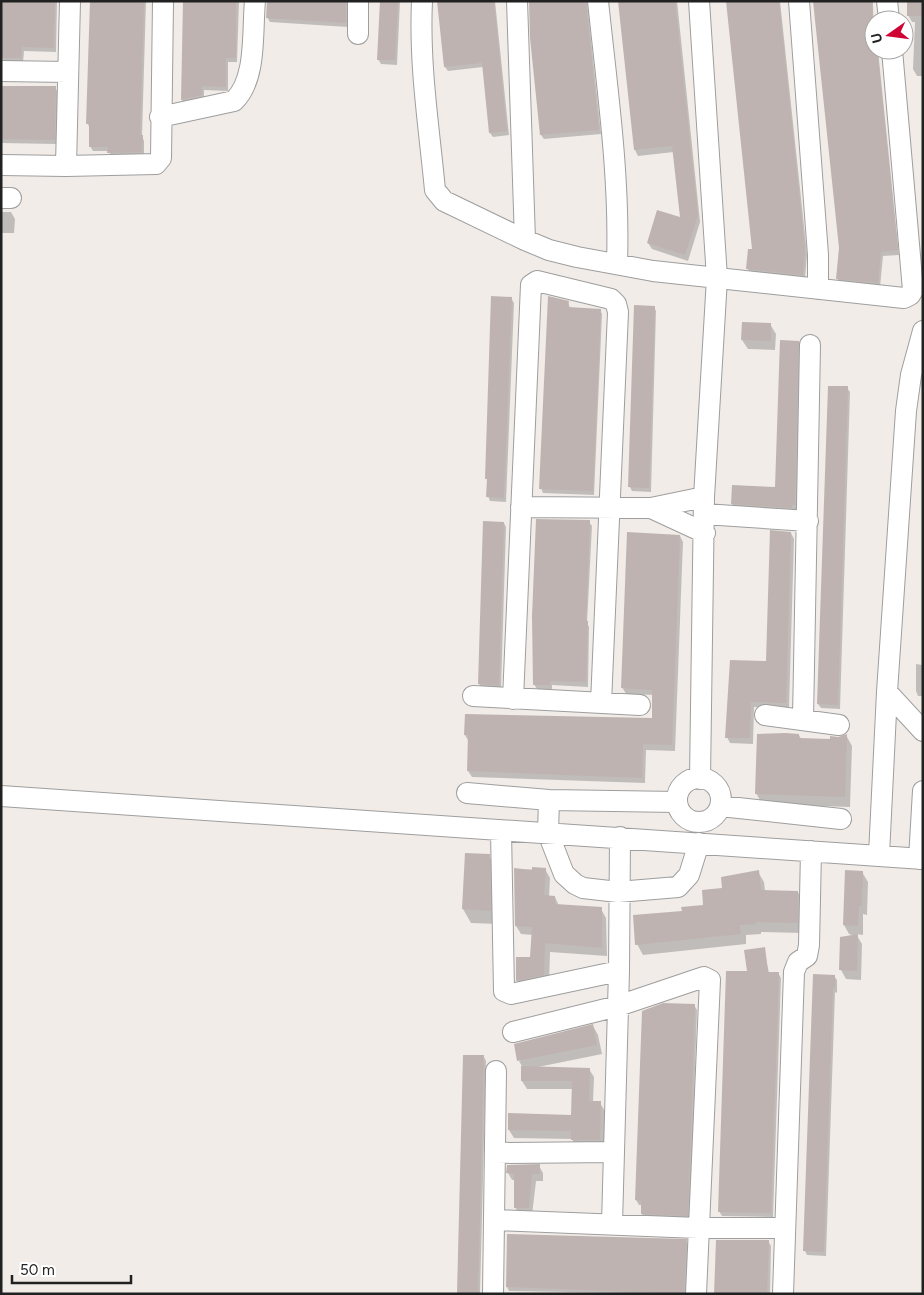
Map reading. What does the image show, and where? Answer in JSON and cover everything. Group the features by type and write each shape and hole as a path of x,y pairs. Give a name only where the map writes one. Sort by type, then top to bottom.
{"street":[{"path":"66,166 70,1"},
{"path":"1,165 156,164 161,158 160,117 163,1"},
{"path":"160,117 234,101 242,93 249,79 254,1"},
{"path":"358,1 358,34"},
{"path":"422,1 420,39 423,76 436,190 444,201 524,240 549,250 652,271 717,292 818,289 904,298 910,295 913,290 893,60"},
{"path":"517,1 524,240"},
{"path":"598,1 613,155 618,234 617,263"},
{"path":"699,1 717,292 704,515 700,779"},
{"path":"799,1 818,255 818,289"},
{"path":"1,71 68,72"},
{"path":"514,699 531,285 537,281 611,299 616,304 618,312 601,703"},
{"path":"879,855 887,692 906,411 910,375 923,331"},
{"path":"803,719 810,345"},
{"path":"521,507 651,508 704,515 808,521"},
{"path":"651,508 704,515"},
{"path":"887,692 923,731"},
{"path":"473,696 640,705"},
{"path":"766,715 839,725"},
{"path":"664,840 668,824 679,807 683,785 691,780 700,779 714,784 721,798 718,810 708,820 698,822 688,820 679,807"},
{"path":"1,796 501,831 699,842 921,859 923,791"},
{"path":"467,793 549,800 679,807"},
{"path":"549,800 548,833 564,874 583,888 618,892 678,887 689,875 699,842"},
{"path":"718,810 840,818"},
{"path":"718,810 725,832 724,845"},
{"path":"501,831 504,991 511,994 619,987 704,977 711,982 696,1294"},
{"path":"612,1224 619,987 618,892 620,837"},
{"path":"783,1294 794,972 798,962 807,956 809,946 811,851"},
{"path":"513,1032 619,987"},
{"path":"493,1294 496,1071"},
{"path":"495,1153 614,1152"},
{"path":"495,1220 698,1228 784,1228"}],"building":[{"path":"1,1 55,1 54,48 22,47 21,58 1,58"},
{"path":"90,1 144,1 140,135 143,135 142,152 107,153 108,147 89,147 89,124 86,124"},
{"path":"183,1 236,2 236,58 226,58 226,87 202,86 202,95 181,100"},
{"path":"267,1 346,2 346,23 266,18"},
{"path":"380,1 398,1 395,60 377,60"},
{"path":"437,1 494,1 507,131 489,133 482,63 444,67"},
{"path":"529,1 586,1 599,130 540,135 530,38"},
{"path":"618,1 675,1 698,215 685,255 647,243 657,210 680,217 672,146 634,150"},
{"path":"726,1 779,1 805,249 803,275 746,269 748,249 752,249"},
{"path":"813,1 872,1 872,10 864,10 864,60 878,60 898,250 881,252 878,283 836,279 839,248"},
{"path":"907,1 923,1 923,16 914,16 914,10 907,10"},
{"path":"1,86 56,86 55,140 1,139"},
{"path":"491,296 512,297 504,498 486,497"},
{"path":"548,296 569,301 568,307 601,309 593,491 539,489"},
{"path":"634,305 655,306 649,488 628,487"},
{"path":"742,322 771,323 771,341 741,340"},
{"path":"780,340 799,341 795,505 792,505 792,508 731,504 732,485 775,487"},
{"path":"828,386 848,386 838,705 817,704"},
{"path":"536,519 590,520 586,621 588,621 586,682 550,681 550,685 533,685 532,616"},
{"path":"483,521 504,522 499,686 478,684"},
{"path":"770,530 791,532 786,703 751,702 750,738 725,738 730,660 766,661"},
{"path":"627,532 680,535 672,745 643,744 642,778 467,771 468,735 464,735 465,714 652,718 652,690 621,688"},
{"path":"757,734 799,734 799,738 830,739 830,736 838,737 847,734 845,797 755,794"},
{"path":"465,853 490,854 491,911 462,909"},
{"path":"532,867 546,868 544,895 555,896 555,904 602,907 602,948 545,943 544,975 516,981 516,957 530,957 532,927 515,926 514,868 532,870"},
{"path":"759,870 761,890 798,891 798,923 756,922 756,924 740,925 741,934 635,945 633,915 682,911 681,907 703,905 702,890 722,888 721,877"},
{"path":"845,870 863,871 862,906 859,906 858,926 843,925"},
{"path":"858,934 857,971 839,970 840,937"},
{"path":"765,947 768,972 779,972 771,1213 718,1212 726,971 747,971 744,950"},
{"path":"813,974 835,975 824,1252 803,1251"},
{"path":"663,1003 695,1004 688,1216 641,1214 641,1201 635,1200 642,1011"},
{"path":"593,1024 597,1045 517,1061 514,1044"},
{"path":"463,1055 484,1055 478,1294 457,1294"},
{"path":"521,1066 590,1068 589,1101 601,1101 600,1140 571,1140 571,1131 508,1130 508,1113 571,1115 572,1081 521,1081"},
{"path":"540,1164 540,1174 532,1174 529,1208 514,1208 514,1174 506,1173 507,1165"},
{"path":"507,1234 687,1239 684,1294 506,1287"},
{"path":"716,1240 769,1240 767,1294 714,1294"}]}
